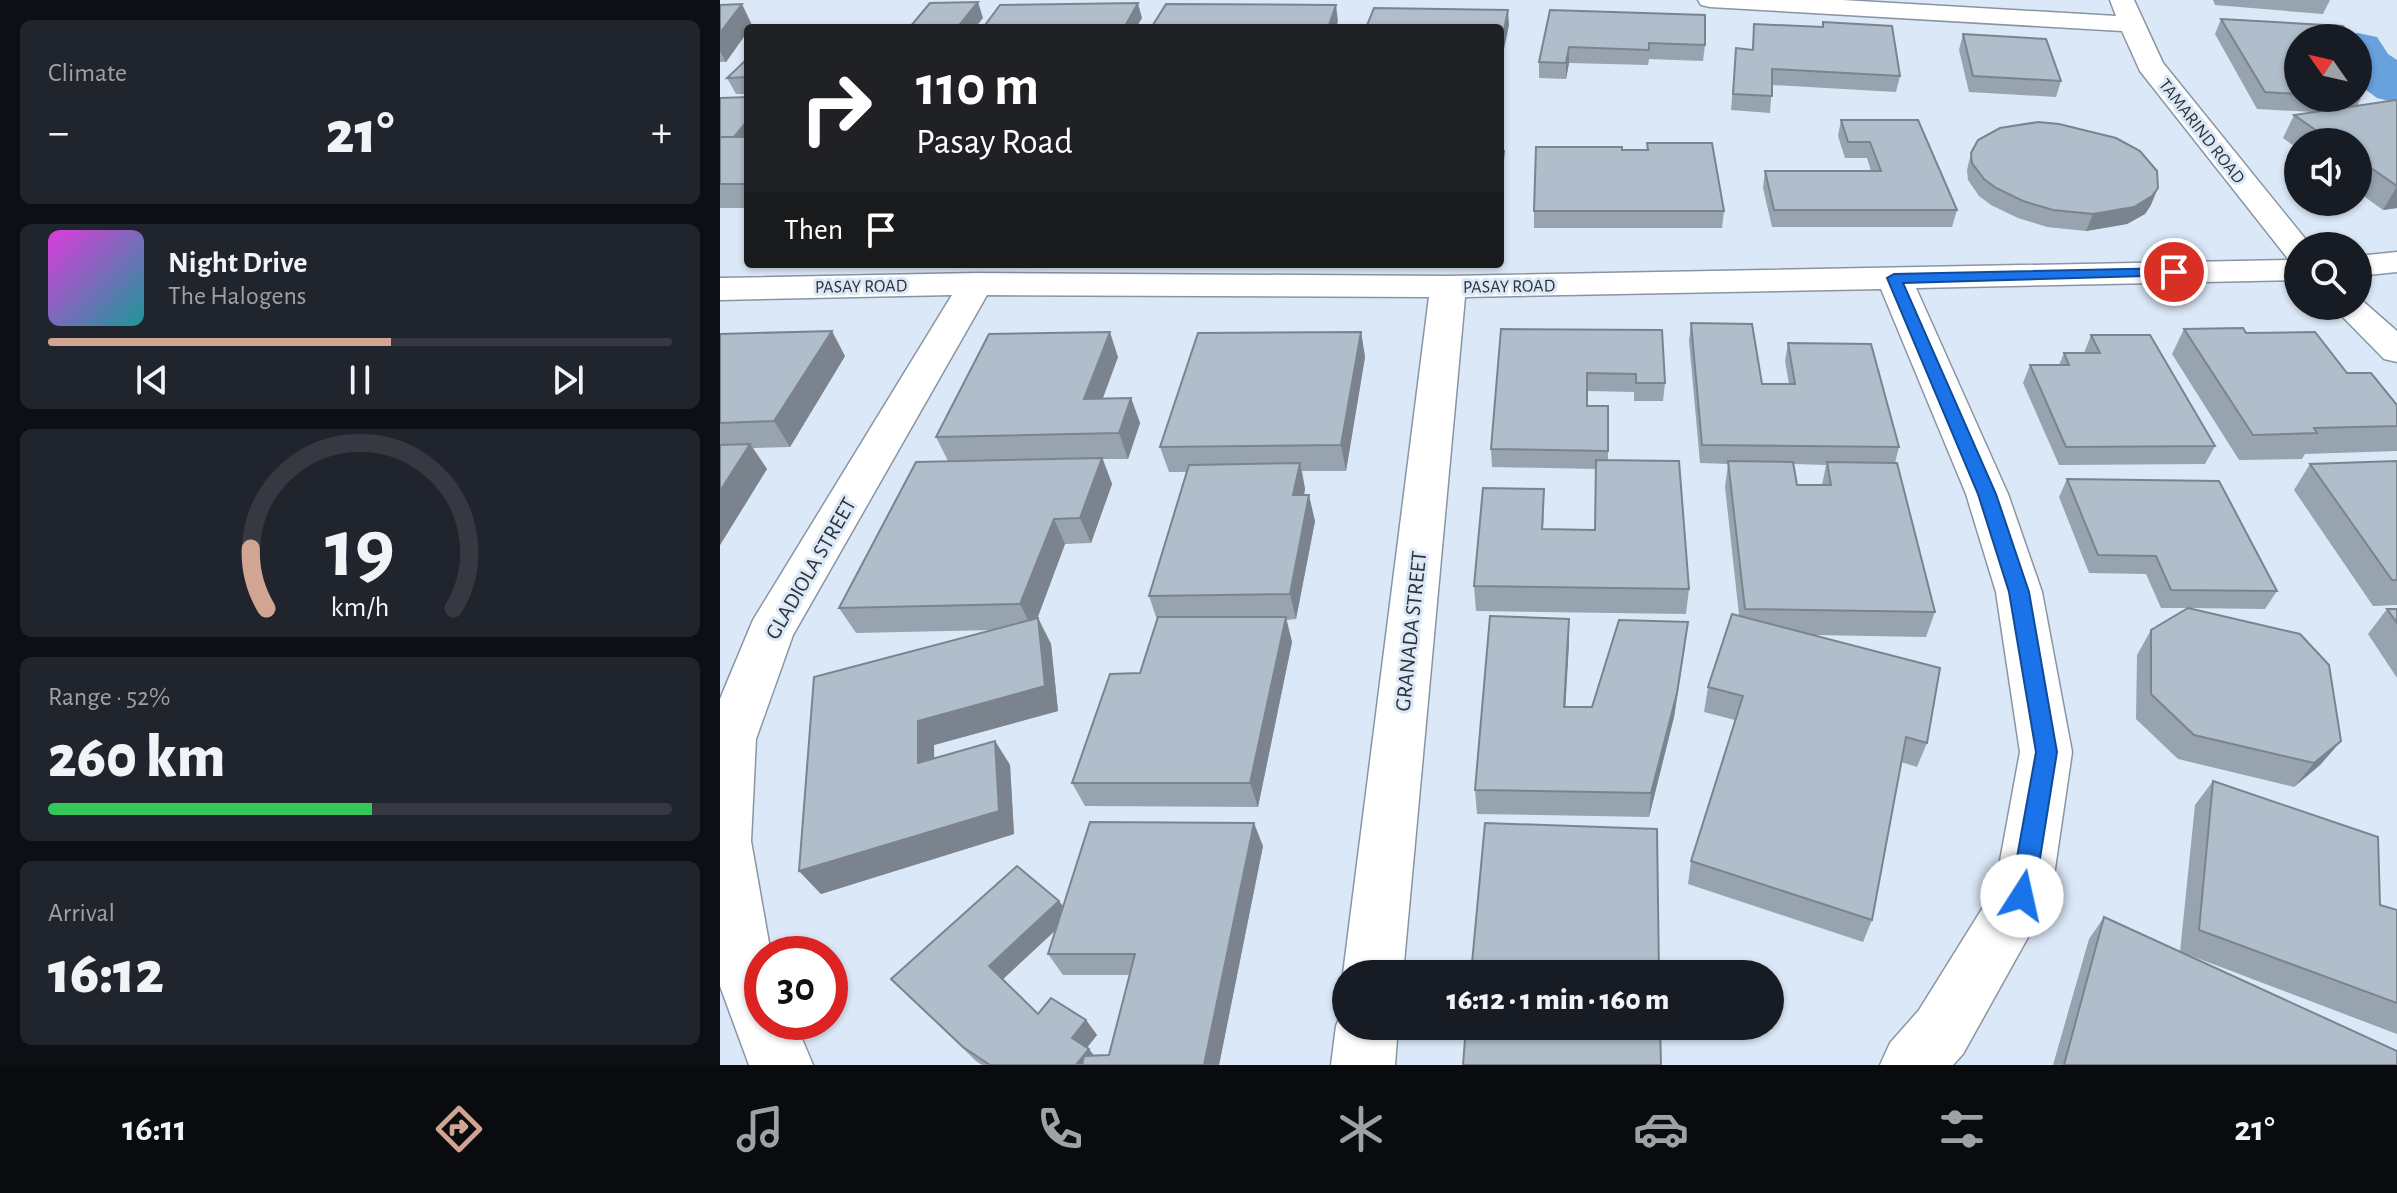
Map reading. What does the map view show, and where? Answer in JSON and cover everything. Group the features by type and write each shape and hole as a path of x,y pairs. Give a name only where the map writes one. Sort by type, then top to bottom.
{"street":[{"path":"1710,0 2126,12"},
{"name":"TAMARIND ROAD","path":"2126,12 2150,65 2284,234"},
{"path":"2372,265 2397,262"},
{"name":"PASAY ROAD","path":"720,289 976,284 1448,287 2284,270"},
{"path":"1894,278 1987,494 2019,592 2046,752 2022,896 1941,1032 1912,1065"},
{"name":"GLADIOLA STREET","path":"744,970 723,841 730,739 770,633 976,284"},
{"name":"GRANADA STREET","path":"1375,960 1448,287"},
{"path":"2365,320 2397,351"},
{"name":"GLADIOLA STREET","path":"771,1040 781,1065"},
{"path":"1363,1065 1366,1040"}],"building":[{"path":"978,2 960,24 912,24 930,3"},
{"path":"1138,3 1126,24 986,24 1000,5"},
{"path":"742,4 720,33 720,5"},
{"path":"1166,4 1336,5 1329,24 1154,24"},
{"path":"1374,8 1508,10 1504,30 1504,24 1368,24"},
{"path":"1550,10 1705,15 1705,45 1649,43 1649,50 1569,47 1566,63 1539,62"},
{"path":"2221,19 2308,24 2284,24 2284,93 2265,92"},
{"path":"1823,22 1892,26 1900,76 1772,69 1772,96 1733,94 1736,48 1753,50 1754,24 1823,27"},
{"path":"1963,34 2046,39 2061,81 1973,76"},
{"path":"744,62 744,77 727,78"},
{"path":"744,97 744,125 734,137 720,137 720,98"},
{"path":"2397,101 2397,186 2372,169 2372,128 2313,128 2294,115 2372,112 2372,104"},
{"path":"1841,120 1918,120 1957,210 1774,210 1765,171 1881,171 1870,142 1848,142"},
{"path":"2038,122 2116,138 2140,151 2157,171 2158,188 2152,196 2134,207 2093,214 2053,210 2023,201 1984,179 1972,163 1971,153 1978,140 2000,128"},
{"path":"720,137 744,137 744,184 720,184"},
{"path":"1647,143 1712,143 1724,211 1534,211 1536,147 1648,150"},
{"path":"1691,323 1752,324 1762,384 1795,384 1788,343 1871,344 1899,447 1702,445"},
{"path":"2243,328 2246,333 2315,332 2347,373 2371,373 2397,405 2397,426 2314,428 2317,433 2253,435 2184,329"},
{"path":"1501,329 1662,330 1665,383 1636,383 1636,374 1587,373 1587,406 1608,406 1608,451 1491,449"},
{"path":"832,331 774,421 720,423 720,334"},
{"path":"1110,332 1084,399 1131,398 1119,433 936,437 989,334"},
{"path":"1361,332 1341,445 1160,447 1198,333"},
{"path":"2091,335 2150,335 2215,446 2066,447 2030,365 2069,365 2064,353 2100,353"},
{"path":"750,444 720,491 720,445"},
{"path":"1102,458 1080,518 1054,519 1020,604 839,608 916,462"},
{"path":"1596,460 1679,461 1689,589 1474,586 1483,488 1544,489 1542,529 1595,530"},
{"path":"1728,461 1793,462 1797,485 1831,485 1827,462 1897,463 1935,612 1745,609"},
{"path":"2397,461 2397,580 2392,580 2310,464"},
{"path":"1300,463 1293,495 1309,495 1290,594 1149,596 1189,465"},
{"path":"2067,479 2219,481 2277,591 2171,590 2156,556 2098,555"},
{"path":"2188,608 2300,634 2329,665 2341,741 2314,763 2194,735 2151,694 2151,630"},
{"path":"2387,609 2397,609 2397,623"},
{"path":"1732,614 1940,668 1927,743 1906,737 1872,920 1691,861 1743,696 1708,687"},
{"path":"1490,616 1569,619 1564,707 1592,707 1619,620 1688,622 1677,693 1651,793 1475,790"},
{"path":"1158,617 1286,617 1250,783 1072,783 1110,674 1140,673"},
{"path":"1038,618 1045,686 918,721 918,763 995,741 999,811 799,871 814,677"},
{"path":"2213,781 2378,837 2380,905 2397,910 2397,1003 2199,930"},
{"path":"1090,822 1254,823 1204,1065 1082,1065 1084,1056 1109,1055 1135,954 1048,954"},
{"path":"1485,823 1657,829 1659,960 1472,960"},
{"path":"1017,866 1059,901 989,966 1038,1014 1051,998 1086,1020 1072,1038 1089,1049 1076,1065 990,1065 963,1047 891,979"},
{"path":"2104,917 2397,1051 2397,1065 2064,1065"},
{"path":"1465,1040 1660,1040 1661,1065 1463,1065"}],"waterway":[{"path":"2372,68 2397,86"}],"route":[{"path":"2022,896 2046,752 2019,592 1987,494 1894,278 2174,272"}]}
